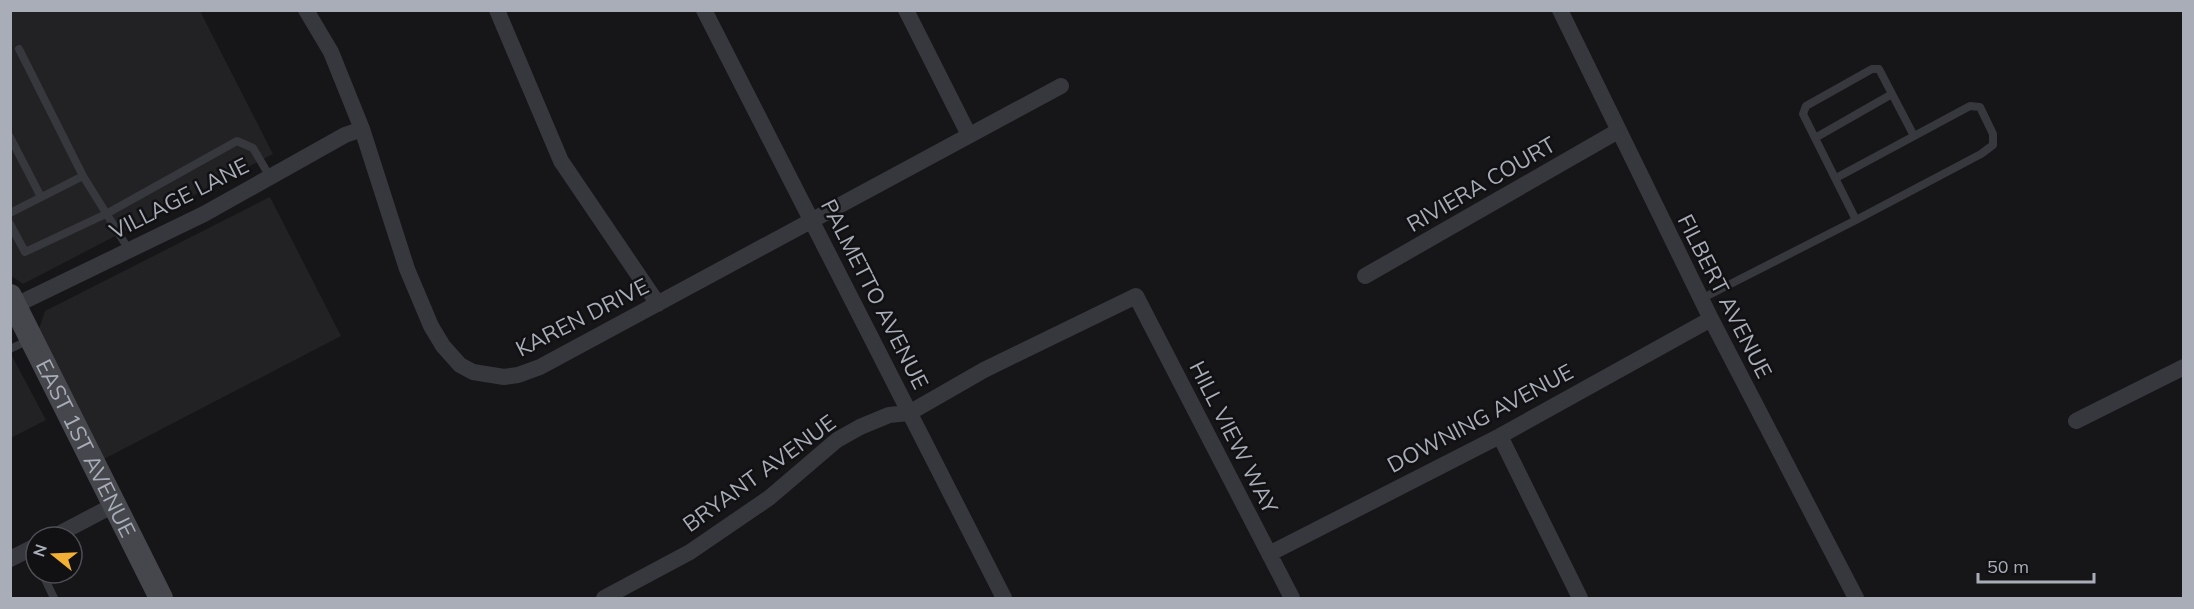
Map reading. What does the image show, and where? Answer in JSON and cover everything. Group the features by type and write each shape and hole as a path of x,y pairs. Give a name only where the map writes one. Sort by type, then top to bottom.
{"street":[{"name":"KAREN DRIVE","path":"306,10 331,52 362,129 407,269 431,326 443,346 460,365 473,372 504,377 518,375 540,367 1061,86"},
{"path":"497,10 561,161 658,304"},
{"name":"PALMETTO AVENUE","path":"704,10 1004,598"},
{"path":"906,10 969,135"},
{"name":"FILBERT AVENUE","path":"1564,12 1618,131 1701,300 1856,598"},
{"name":"VILLAGE LANE","path":"12,303 204,214 345,135 362,129"},
{"name":"RIVIERA COURT","path":"1365,276 1618,131"},
{"name":"BRYANT AVENUE","path":"604,598 690,552 759,505 837,440 889,415 909,413 984,370 1137,296"},
{"name":"HILL VIEW WAY","path":"1137,296 1292,598"},
{"name":"EAST 1ST AVENUE","path":"12,303 32,338 162,598"},
{"name":"DOWNING AVENUE","path":"1269,554 1500,435 1711,319"},
{"path":"2076,421 2184,368"},
{"path":"1500,435 1580,598"},
{"path":"76,525 114,505"},
{"path":"10,559 24,554"}],"lane":[{"path":"19,49 83,176 129,250"},
{"path":"1856,220 1803,114 1806,106 1872,69 1879,69 1914,136"},
{"path":"1815,138 1892,94"},
{"path":"1701,300 1981,154 1993,145 1993,134 1980,107 1970,106 1836,178"},
{"path":"10,137 41,197"},
{"path":"10,224 25,252 106,214 237,141 253,148 270,177"},
{"path":"10,213 83,176"},
{"path":"10,349 32,338"}],"shaded area":[{"path":"10,11 200,11 273,154 23,284 10,275"},
{"path":"270,197 341,336 104,459 39,329 45,311"},
{"path":"11,354 46,420 10,438"}]}
